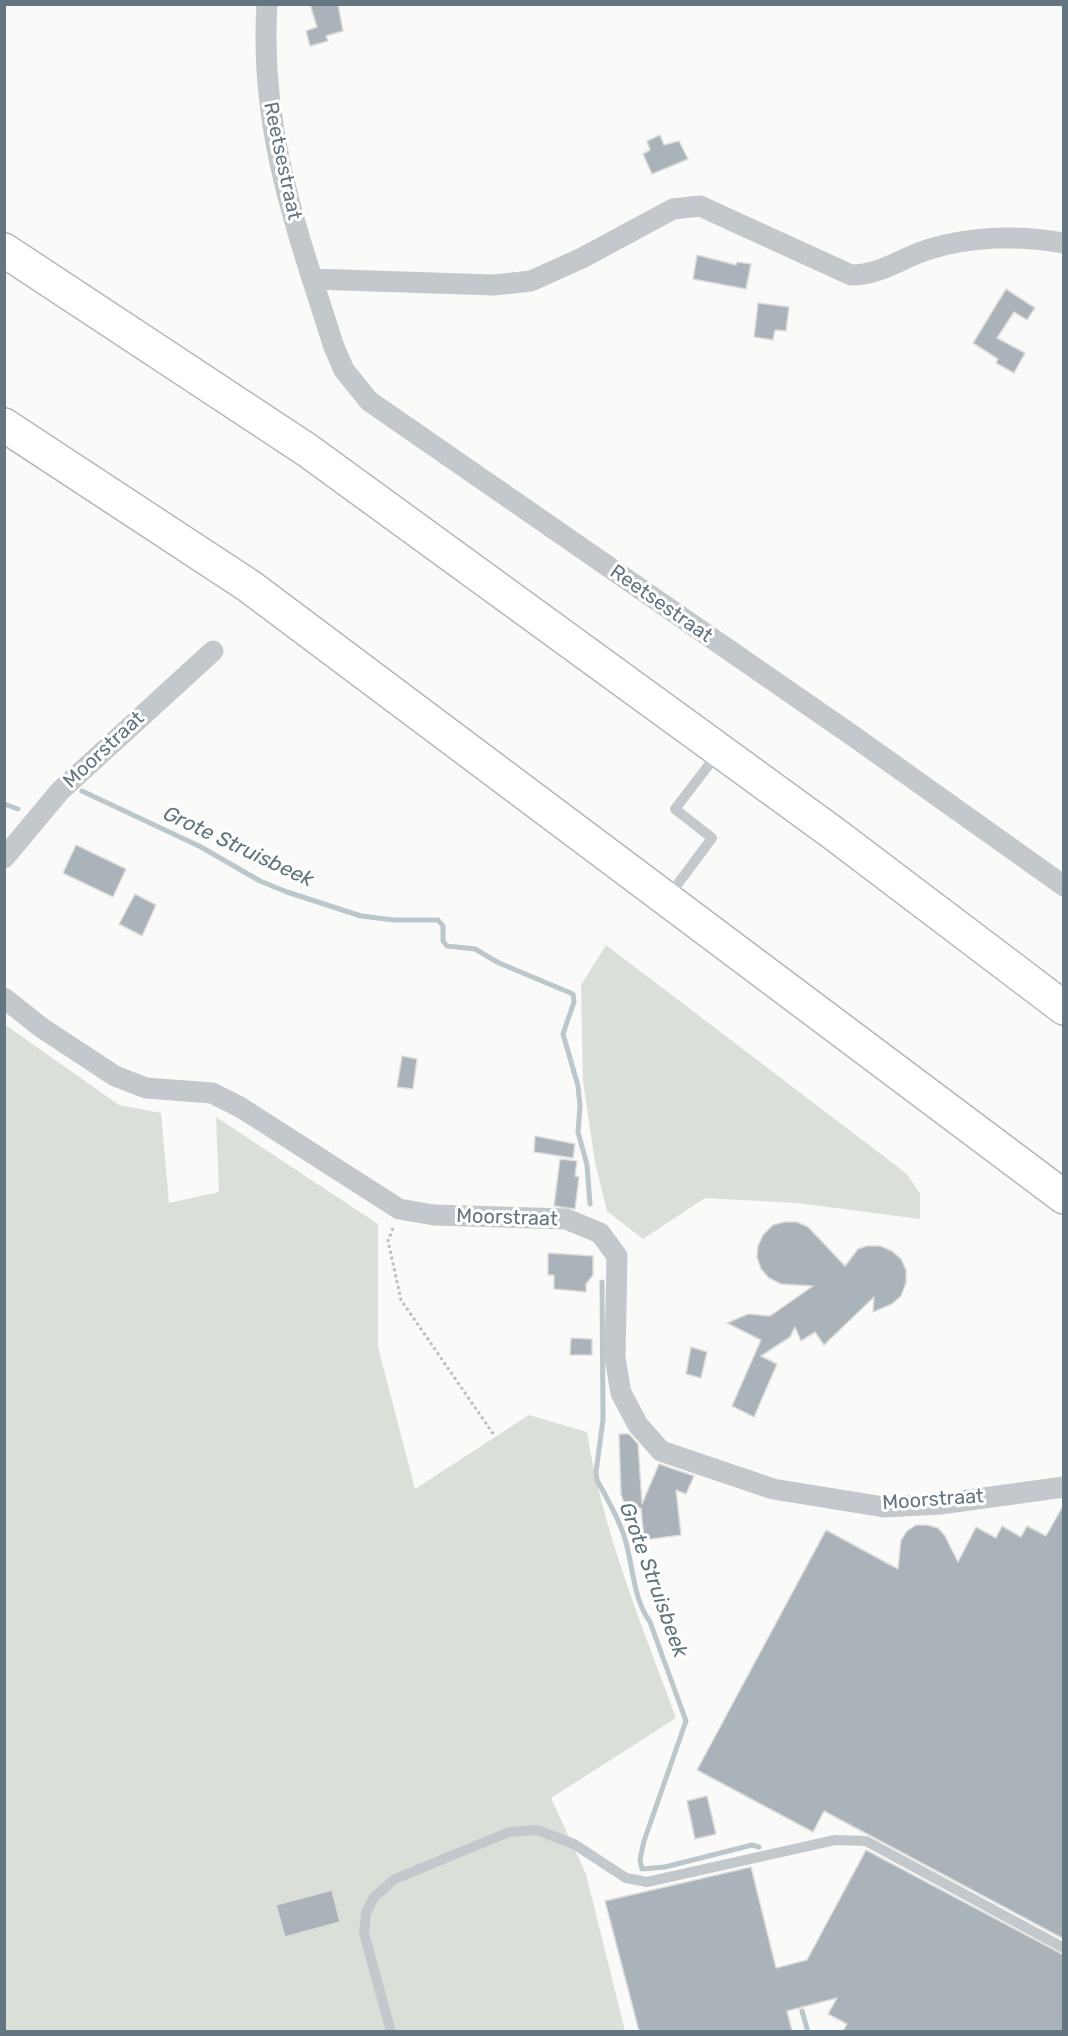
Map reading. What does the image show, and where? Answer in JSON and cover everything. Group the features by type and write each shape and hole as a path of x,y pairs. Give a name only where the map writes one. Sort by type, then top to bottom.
{"highway":[{"path":"4,250 307,450 719,750 1064,1008"},
{"path":"4,425 249,586 1064,1197"}],"street":[{"name":"Reetsestraat","path":"267,4 266,83 272,129 284,183 340,363 369,401 866,745 1064,886"},
{"path":"312,279 494,285 531,281 582,258 672,209 685,206 700,206 851,275 878,272 928,249 954,243 1035,238 1064,243"},
{"name":"Moorstraat","path":"4,858 60,791 213,651"},
{"name":"Moorstraat","path":"4,998 42,1028 116,1076 146,1089 212,1093 240,1107 399,1209 434,1215 566,1219 600,1233 617,1256 615,1358 621,1393 638,1425 661,1451 773,1489 884,1507 940,1504 1064,1487"}],"lane":[{"path":"666,900 712,838 675,808 719,750"},
{"path":"391,2031 364,1933 366,1913 374,1896 395,1879 509,1832 537,1830 574,1844 626,1878 647,1882 835,1840 866,1841 1064,1948"}],"path":[{"path":"399,1209 388,1241 401,1300 494,1435"}],"shaded area":[{"path":"606,945 907,1174 920,1194 920,1219 797,1203 705,1198 643,1239 607,1211 595,1162 583,1081 581,985"},
{"path":"4,1024 119,1105 161,1113 169,1203 219,1192 216,1117 378,1224 378,1347 415,1489 529,1415 587,1432 602,1505 624,1577 676,1718 551,1798 586,1874 625,2031 5,2031"}],"building":[{"path":"310,4 338,4 343,31 326,36 328,41 310,46 306,31 317,27"},
{"path":"660,135 664,145 679,141 688,159 652,174 643,154 650,150 647,141"},
{"path":"697,255 736,265 737,262 751,264 746,289 693,279"},
{"path":"1006,289 1035,308 1027,320 1014,312 997,338 1025,353 1014,373 996,363 998,359 973,343"},
{"path":"758,303 789,307 786,331 775,330 773,340 754,337"},
{"path":"76,845 126,869 113,897 63,873"},
{"path":"135,894 156,905 142,936 119,924"},
{"path":"402,1056 417,1059 413,1089 397,1087"},
{"path":"535,1136 575,1144 573,1158 534,1152"},
{"path":"560,1159 577,1161 575,1176 579,1177 575,1209 554,1206"},
{"path":"797,1222 808,1227 845,1266 858,1249 867,1246 880,1246 892,1251 901,1259 906,1270 906,1283 901,1296 892,1304 873,1312 874,1297 824,1345 815,1332 801,1341 795,1327 790,1337 761,1356 777,1364 754,1417 732,1406 761,1340 727,1323 748,1314 770,1316 813,1286 781,1284 769,1278 761,1269 757,1257 758,1246 763,1235 773,1225"},
{"path":"548,1253 593,1256 593,1275 586,1284 586,1292 554,1289 554,1275 548,1275"},
{"path":"571,1338 592,1339 592,1355 570,1355"},
{"path":"691,1347 707,1352 701,1378 686,1374"},
{"path":"619,1434 629,1434 638,1444 642,1504 659,1464 694,1476 686,1494 676,1490 681,1535 644,1540 641,1508 626,1509 621,1494"},
{"path":"1064,1504 1064,1939 824,1811 813,1832 697,1770 826,1530 898,1569 901,1540 907,1531 916,1525 938,1528 945,1536 958,1562 976,1527 996,1538 1002,1526 1021,1537 1027,1526 1046,1536"},
{"path":"707,1796 716,1834 695,1839 687,1801"},
{"path":"866,1850 1064,1955 1064,2031 843,2031 847,2024 828,2014 837,1998 787,2011 792,2031 639,2031 605,1901 751,1867 776,1968 807,1960"},
{"path":"332,1890 340,1922 285,1937 276,1905"}],"waterway":[{"name":"Grote Struisbeek","path":"82,791 201,847 260,881 287,892 361,916 394,920 438,920 443,926 443,941 447,946 475,949 499,963 573,994 574,1002 563,1034 578,1086 580,1106 578,1132 587,1165 590,1204"},
{"name":"Grote Struisbeek","path":"4,804 18,809"},
{"name":"Grote Struisbeek","path":"602,1282 603,1420 597,1480 622,1531 640,1602 650,1622 686,1721 644,1841 640,1859 642,1869 665,1867 752,1845 759,1847"},
{"name":"Grote Struisbeek","path":"802,2011 808,2032"}]}
